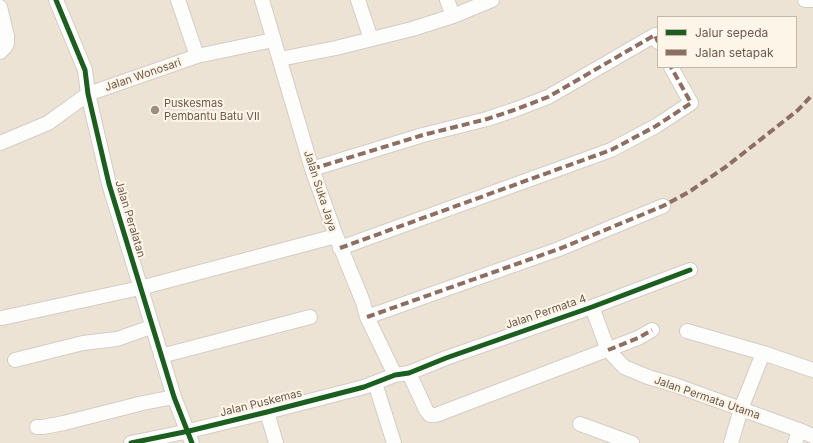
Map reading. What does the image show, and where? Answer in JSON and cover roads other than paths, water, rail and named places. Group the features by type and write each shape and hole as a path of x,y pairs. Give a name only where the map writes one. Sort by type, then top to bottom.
{"street":[{"name":"Jalan Peralatan","path":"56,0 84,70 88,94 109,184 128,243 151,327 174,397 190,437"},
{"path":"178,0 197,56"},
{"name":"Jalan Suka Jaya","path":"262,0 312,169 338,242 363,302 367,316 395,375"},
{"path":"358,0 371,39"},
{"path":"447,0 453,16"},
{"path":"280,59 412,29 453,16 492,0"},
{"path":"805,0 812,1"},
{"path":"0,7 7,36 7,43 0,52"},
{"path":"312,169 423,135 487,119 514,110 548,97 655,36 657,40"},
{"name":"Jalan Wonosari","path":"0,143 48,123 88,94 197,56 273,40"},
{"path":"2,318 338,242 611,150 656,126 691,103 672,68"},
{"path":"367,316 560,249 663,206"},
{"name":"Jalan Permata 4","path":"395,375 409,373 446,358 592,307 690,270"},
{"path":"592,307 608,350"},
{"path":"161,356 310,317"},
{"path":"14,360 83,344 117,339 151,327"},
{"path":"409,373 426,410 430,415 436,415 608,350 638,338 652,330"},
{"path":"687,331 764,353 813,370"},
{"name":"Jalan Permata Utama","path":"608,350 624,368 741,409 797,436 813,436"},
{"path":"731,443 741,409 764,353"},
{"name":"Jalan Puskemas","path":"131,443 190,437 267,412 375,383 395,375"},
{"path":"375,383 394,443"},
{"path":"37,427 64,423 143,403 174,397"},
{"path":"267,412 276,443"},
{"path":"580,424 632,443"}],"place":[{"name":"Puskesmas Pembantu Batu VII","path":"155,110"}]}
